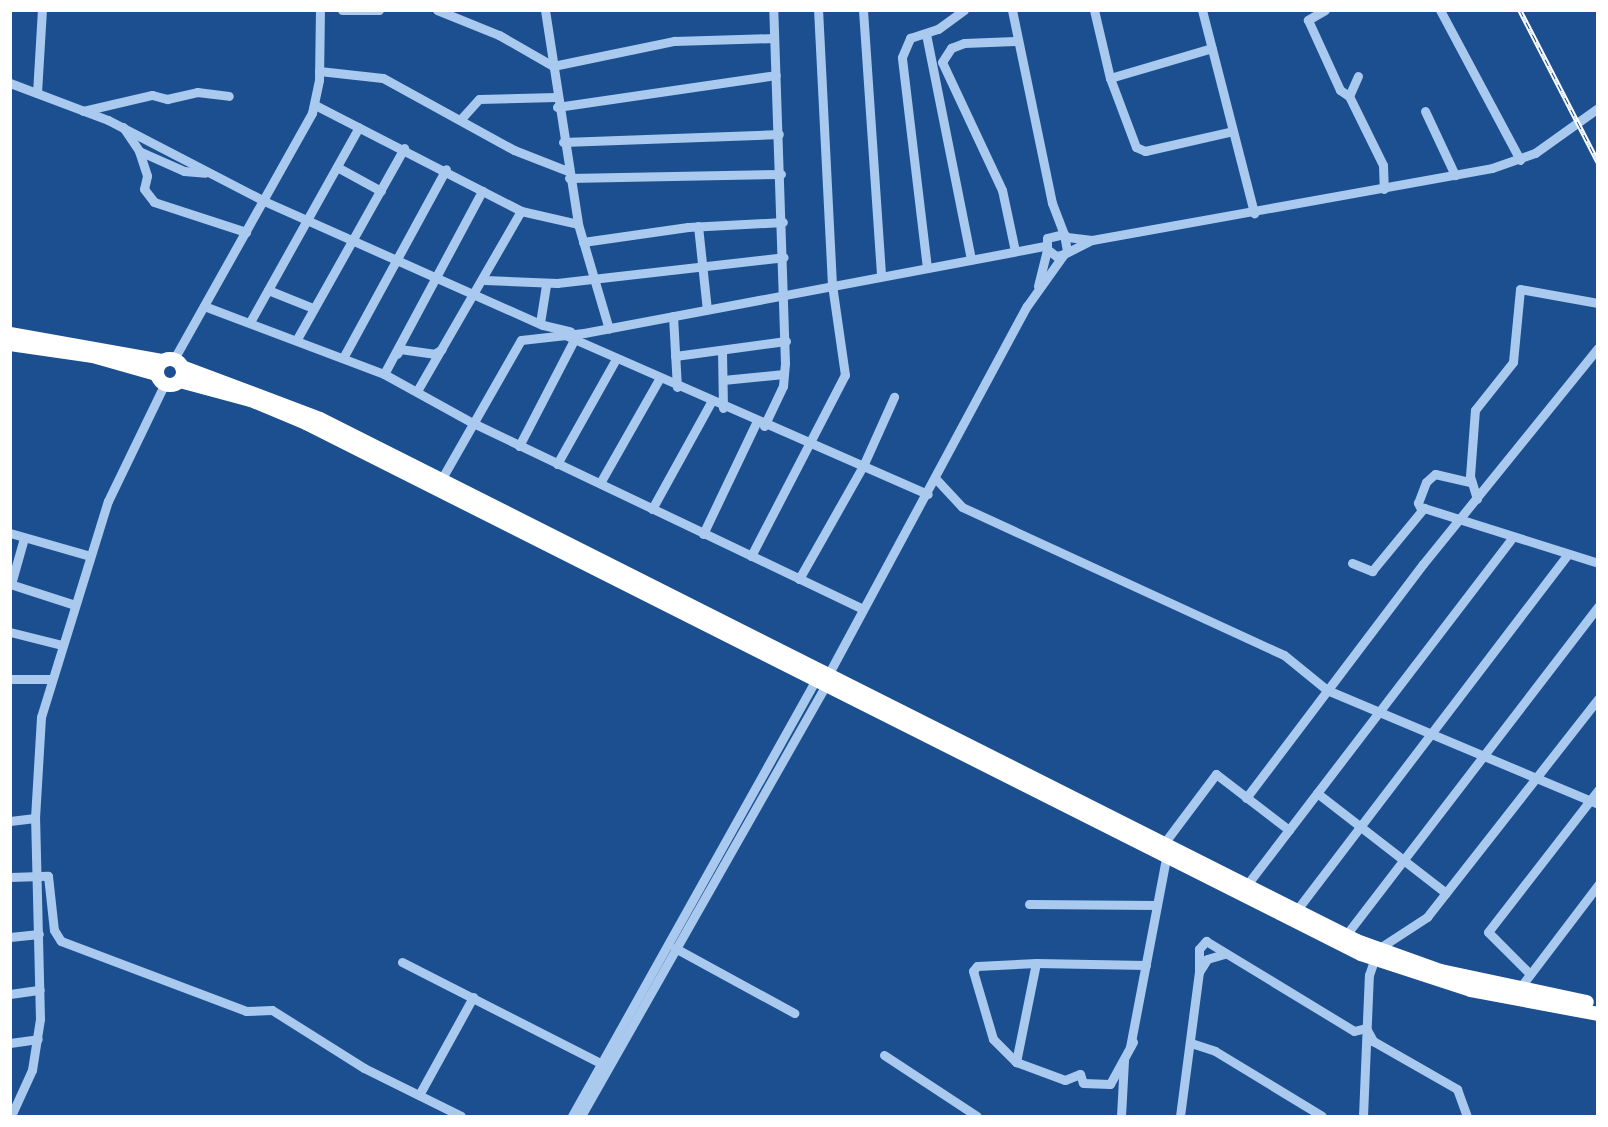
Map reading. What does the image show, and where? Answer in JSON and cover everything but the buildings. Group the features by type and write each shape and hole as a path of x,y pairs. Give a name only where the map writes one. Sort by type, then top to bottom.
{"highway":[{"path":"10,334 173,362 296,408 441,480 823,681"},
{"path":"10,344 93,356 160,380 180,381 251,400 306,423 1107,824 1376,954 1471,990 1598,1014"},
{"path":"160,380 173,362"},
{"path":"173,362 180,381"},
{"path":"1164,852 1246,886 1346,935 1376,954 1519,989 1598,1004"}],"street":[{"path":"37,93 42,10"},
{"path":"173,362 315,105 319,71 320,10"},
{"path":"342,10 379,10"},
{"path":"437,10 499,35 553,66 674,41 774,39"},
{"path":"546,10 557,102 578,224 609,329"},
{"path":"703,534 784,374 786,341 783,222 773,10"},
{"path":"751,556 813,445 845,375 832,285 818,10"},
{"path":"863,10 881,276"},
{"path":"927,268 902,57 910,38 926,34 964,10"},
{"path":"1012,10 1015,41 1052,203 1066,235 1065,253"},
{"path":"1094,10 1110,78 1136,147 1144,151 1233,131"},
{"path":"1202,10 1254,213"},
{"path":"1325,10 1308,20 1340,90 1349,96 1383,165 1384,189"},
{"path":"1440,10 1520,160"},
{"path":"926,34 971,260"},
{"path":"1015,41 964,43 951,48 942,62 1002,190 1015,251"},
{"path":"1110,78 1212,48"},
{"path":"319,71 383,78 514,150 569,174 781,174"},
{"path":"460,120 479,99 557,102 776,75"},
{"path":"1349,96 1358,76"},
{"path":"10,83 123,127 207,174 264,201 310,217 401,257 540,323 584,333"},
{"path":"83,111 152,95 167,99 197,92 230,96"},
{"path":"315,105 446,169 521,211 578,224"},
{"path":"581,1116 928,494 1038,288 1065,253 1092,240 1384,189 1520,160 1598,108"},
{"path":"1425,111 1455,175"},
{"path":"123,127 139,151 147,176 144,189 154,202 246,232"},
{"path":"250,322 359,127"},
{"path":"563,142 779,134"},
{"path":"297,339 404,148"},
{"path":"139,151 184,171 207,174"},
{"path":"337,167 381,191"},
{"path":"343,358 401,257 446,169"},
{"path":"384,374 482,191"},
{"path":"1038,288 1050,235 1052,203"},
{"path":"417,391 485,280 521,211"},
{"path":"583,242 698,226 783,222"},
{"path":"698,226 706,310"},
{"path":"1050,235 1066,235 1092,240"},
{"path":"441,480 471,422 520,340 609,329 1015,251 1046,248 1065,253"},
{"path":"485,280 546,284 784,257"},
{"path":"540,323 546,284"},
{"path":"1477,499 1471,482 1475,410 1513,362 1520,289 1598,303"},
{"path":"268,290 313,308"},
{"path":"204,306 297,339 384,374 519,446 863,609"},
{"path":"673,316 677,387"},
{"path":"564,335 723,408 928,494"},
{"path":"519,446 574,340"},
{"path":"675,356 786,341"},
{"path":"384,374 400,349 434,354 443,348"},
{"path":"1246,798 1458,521 1598,348"},
{"path":"722,351 723,408"},
{"path":"557,464 616,359"},
{"path":"723,380 784,374"},
{"path":"600,483 659,378"},
{"path":"11,1116 38,1040 40,990 35,818 39,731 62,645 115,482 160,380"},
{"path":"799,579 863,466 894,397"},
{"path":"652,509 711,402"},
{"path":"1352,563 1372,572 1421,509 1426,482 1436,474 1471,482"},
{"path":"936,479 962,507 1284,655 1327,690 1380,713 1433,731 1593,803"},
{"path":"1421,509 1511,540 1598,563"},
{"path":"10,533 90,556"},
{"path":"24,537 11,584 75,605"},
{"path":"1246,886 1511,540"},
{"path":"1296,911 1567,555"},
{"path":"1346,935 1598,607"},
{"path":"10,632 62,645"},
{"path":"10,679 52,679"},
{"path":"572,1116 600,1063 823,681"},
{"path":"1363,1116 1366,1028 1376,954 1415,928 1446,893 1598,699"},
{"path":"1121,1116 1123,1063 1133,1042 1164,852 1210,776 1216,774 1289,830"},
{"path":"1530,974 1490,940 1488,932 1593,803 1598,790"},
{"path":"1317,793 1446,893"},
{"path":"10,821 35,818"},
{"path":"10,877 48,876 54,930 61,941 246,1011 272,1010 419,1095 462,1116"},
{"path":"1519,989 1598,885"},
{"path":"1029,904 1157,905"},
{"path":"10,937 39,934"},
{"path":"1180,1116 1191,1043 1201,943 1215,944 1224,954 1354,1031 1366,1028"},
{"path":"675,948 794,1013"},
{"path":"1199,972 1207,959 1224,954"},
{"path":"402,962 600,1063"},
{"path":"1133,1042 1110,1084 1083,1083 1080,1074 1065,1080 1017,1062 993,1039 973,971 977,966 1036,963 1146,965"},
{"path":"1017,1062 1036,963"},
{"path":"10,994 40,990"},
{"path":"419,1095 473,997"},
{"path":"1366,1028 1373,1041 1457,1089 1467,1116"},
{"path":"10,1043 38,1040"},
{"path":"1191,1043 1215,1051 1322,1116"},
{"path":"884,1055 977,1116"}],"railway":[{"path":"1520,10 1598,162"}]}
